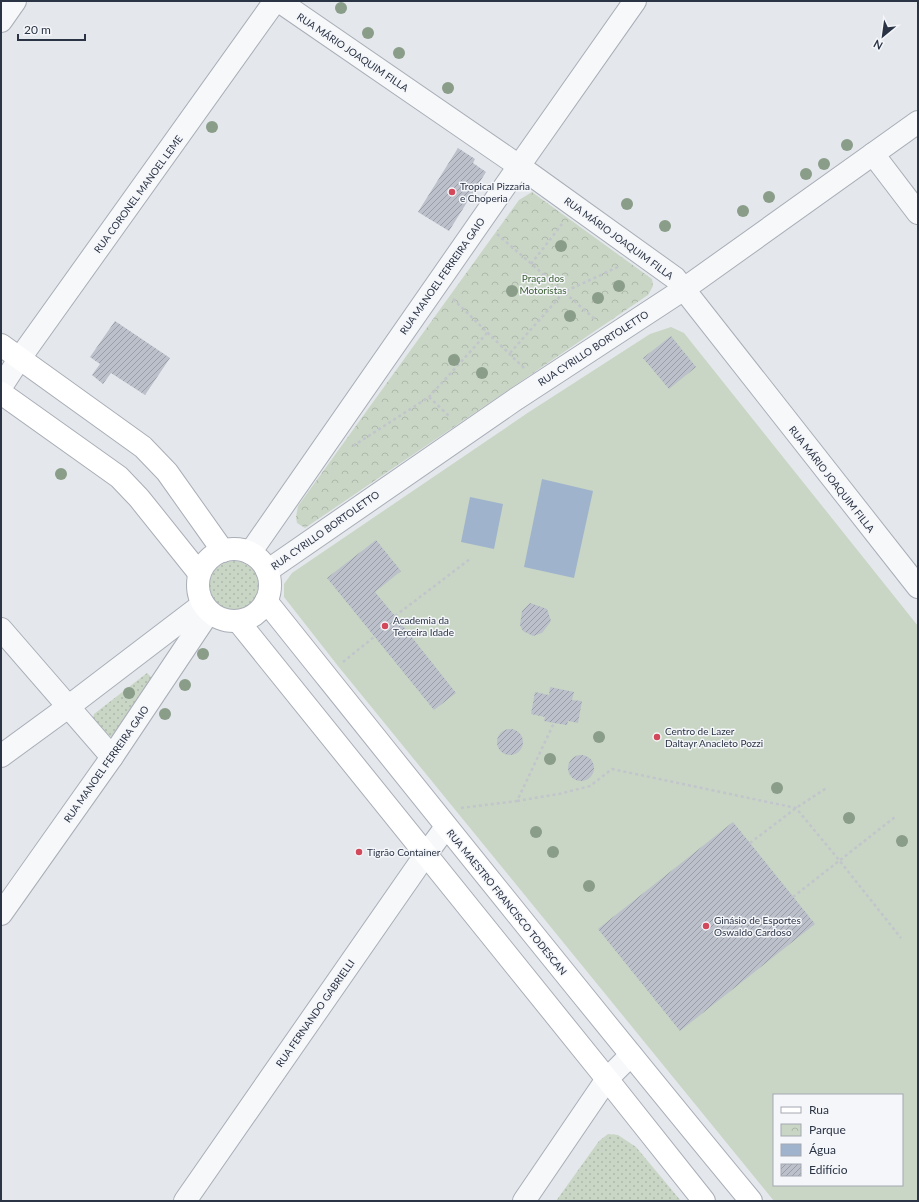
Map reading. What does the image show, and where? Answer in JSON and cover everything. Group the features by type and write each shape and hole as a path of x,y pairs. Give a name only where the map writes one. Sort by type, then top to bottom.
{"main road":[{"path":"1,345 143,447 167,472 223,551"},
{"path":"1,393 119,477 139,498 200,573"},
{"path":"232,549 250,553 260,561 269,580 270,591 266,601 255,615 247,619 228,621 218,618 206,608 198,594 197,584 200,573 205,563 213,556 223,551 232,549"},
{"name":"RUA MAESTRO FRANCISCO TODESCAN","path":"266,601 451,818 631,1055 751,1201"},
{"path":"238,621 607,1078 704,1201"}],"street":[{"path":"1,21 15,1"},
{"name":"RUA CORONEL MANOEL LEME","path":"1,387 20,358 275,1"},
{"name":"RUA MÁRIO JOAQUIM FILLA","path":"279,1 518,166 675,278 918,588"},
{"name":"RUA MANOEL FERREIRA GAIO","path":"250,553 518,166 636,1"},
{"name":"RUA CYRILLO BORTOLETTO","path":"266,571 516,399 684,289 918,122"},
{"path":"873,154 918,213"},
{"path":"1,756 206,608"},
{"name":"RUA MANOEL FERREIRA GAIO","path":"1,914 112,757 206,608"},
{"path":"1,629 112,757"},
{"name":"RUA FERNANDO GABRIELLI","path":"185,1201 451,818"},
{"path":"524,1201 607,1078 631,1055"}],"path":[{"path":"531,264 562,223"},
{"path":"496,233 597,321"},
{"path":"510,354 564,292 621,265"},
{"path":"450,296 526,369"},
{"path":"351,447 429,396 488,332"},
{"path":"429,396 452,419"},
{"path":"395,616 470,559"},
{"path":"338,666 374,637"},
{"path":"517,801 554,723"},
{"path":"451,818 517,801 559,794 590,786 612,768 796,808 901,938"},
{"path":"750,843 796,808 828,787"},
{"path":"793,897 895,817"}],"green space":[{"name":"Praça dos Motoristas","path":"532,192 652,279 653,286 648,295 305,528 297,523 296,517 298,506 519,200"},
{"name":"Centro de Lazer Daltayr Anacleto Pozzi","path":"671,327 684,333 918,626 918,1201 774,1201 338,666 284,597 284,584 292,573 529,412 650,334"},
{"path":"234,561 243,563 252,568 257,577 259,586 257,595 252,604 243,609 234,611 225,609 216,604 211,595 209,586 211,577 216,568 225,563"},
{"path":"147,673 152,678 114,736 105,737 92,722 94,714"},
{"path":"608,1134 618,1135 636,1147 681,1201 556,1201 599,1141"}],"water":[{"path":"542,479 593,491 574,578 524,567"},
{"path":"470,497 503,504 494,549 461,542"}],"building":[{"name":"Tropical Pizzaria e Choperia","path":"458,148 475,159 473,163 486,172 449,231 418,212"},
{"path":"115,321 170,358 145,395 111,373 103,384 92,375 100,364 90,357"},
{"path":"671,336 696,367 669,389 643,358"},
{"name":"Academia da Terceira Idade","path":"376,540 401,571 375,592 456,693 434,710 327,578"},
{"path":"530,603 547,609 551,621 542,633 533,636 523,631 520,625 522,611"},
{"path":"550,687 574,692 572,700 582,701 578,723 568,721 567,725 554,723 544,721 545,717 531,714 535,692 549,695"},
{"path":"510,729 519,733 523,742 519,751 510,755 501,751 497,742 501,733"},
{"path":"581,755 590,759 594,768 590,777 581,781 572,777 568,768 572,759"},
{"name":"Ginásio de Esportes Oswaldo Cardoso","path":"733,822 815,924 680,1031 598,929"}],"place":[{"name":"Tropical Pizzaria e Choperia","path":"452,192"},
{"name":"Academia da Terceira Idade","path":"385,626"},
{"name":"Centro de Lazer Daltayr Anacleto Pozzi","path":"657,737"},
{"name":"Tigrão Container","path":"359,852"},
{"name":"Ginásio de Esportes Oswaldo Cardoso","path":"706,926"}]}
